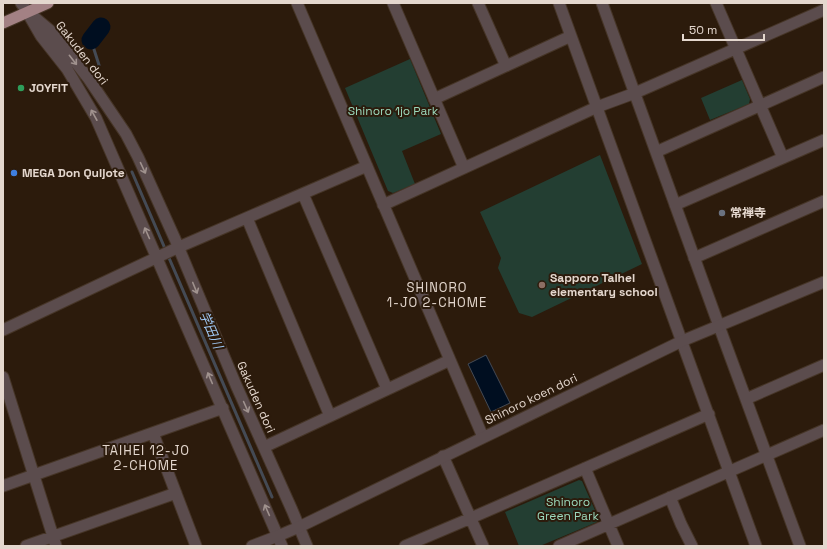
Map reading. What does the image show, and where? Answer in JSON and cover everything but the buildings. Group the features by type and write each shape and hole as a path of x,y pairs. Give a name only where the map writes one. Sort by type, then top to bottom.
{"highway":[{"path":"3,23 24,7 48,3"}],"street":[{"path":"297,3 483,437"},
{"path":"393,3 464,168"},
{"path":"478,3 506,66"},
{"path":"559,3 756,546"},
{"path":"602,3 800,546"},
{"path":"716,3 783,158"},
{"name":"Gakuden dori","path":"24,7 52,32 126,134 138,157 176,248 307,546"},
{"name":"Gakuden dori","path":"24,7 41,36 66,69 96,118 159,256 280,541"},
{"path":"383,205 597,107 635,93 824,10"},
{"path":"434,99 571,36"},
{"path":"656,152 824,77"},
{"path":"675,205 824,140"},
{"path":"3,330 176,248 367,166"},
{"path":"303,194 387,389"},
{"path":"694,258 824,201"},
{"path":"247,218 330,416"},
{"name":"Shinoro koen dori","path":"252,546 280,541 299,527 682,341 824,282"},
{"path":"264,447 450,360"},
{"path":"746,399 824,365"},
{"path":"3,377 54,541"},
{"path":"3,486 223,408"},
{"path":"405,546 709,414"},
{"path":"558,546 824,430"},
{"path":"153,433 196,546"},
{"path":"443,456 483,546"},
{"path":"585,468 618,546"},
{"path":"26,546 54,541 176,493"},
{"path":"670,497 692,546"}],"green space":[{"name":"Shinoro 1jo Park","path":"410,59 441,134 402,151 415,184 393,193 388,191 345,88"},
{"path":"742,80 750,99 749,104 710,120 701,98"},
{"path":"600,155 642,264 532,317 519,313 498,268 501,258 480,212"},
{"name":"Shinoro Green Park","path":"579,480 582,481 598,517 597,522 540,546 519,546 505,512"}],"water":[{"path":"486,355 510,403 491,412 468,364"}],"waterway":[{"path":"91,40 101,27"},
{"name":"学田川","path":"91,40 99,65"},
{"name":"学田川","path":"132,172 272,497"}],"place":[{"name":"JOYFIT","path":"21,88"},
{"name":"MEGA Don Quijote","path":"14,173"},
{"name":"常禅寺","path":"722,213"},
{"name":"Sapporo Taihei elementary school","path":"542,285"}],"district":[{"name":"SHINORO 1-JO 2-CHOME","path":"437,294"},
{"name":"TAIHEI 12-JO 2-CHOME","path":"146,458"}]}
